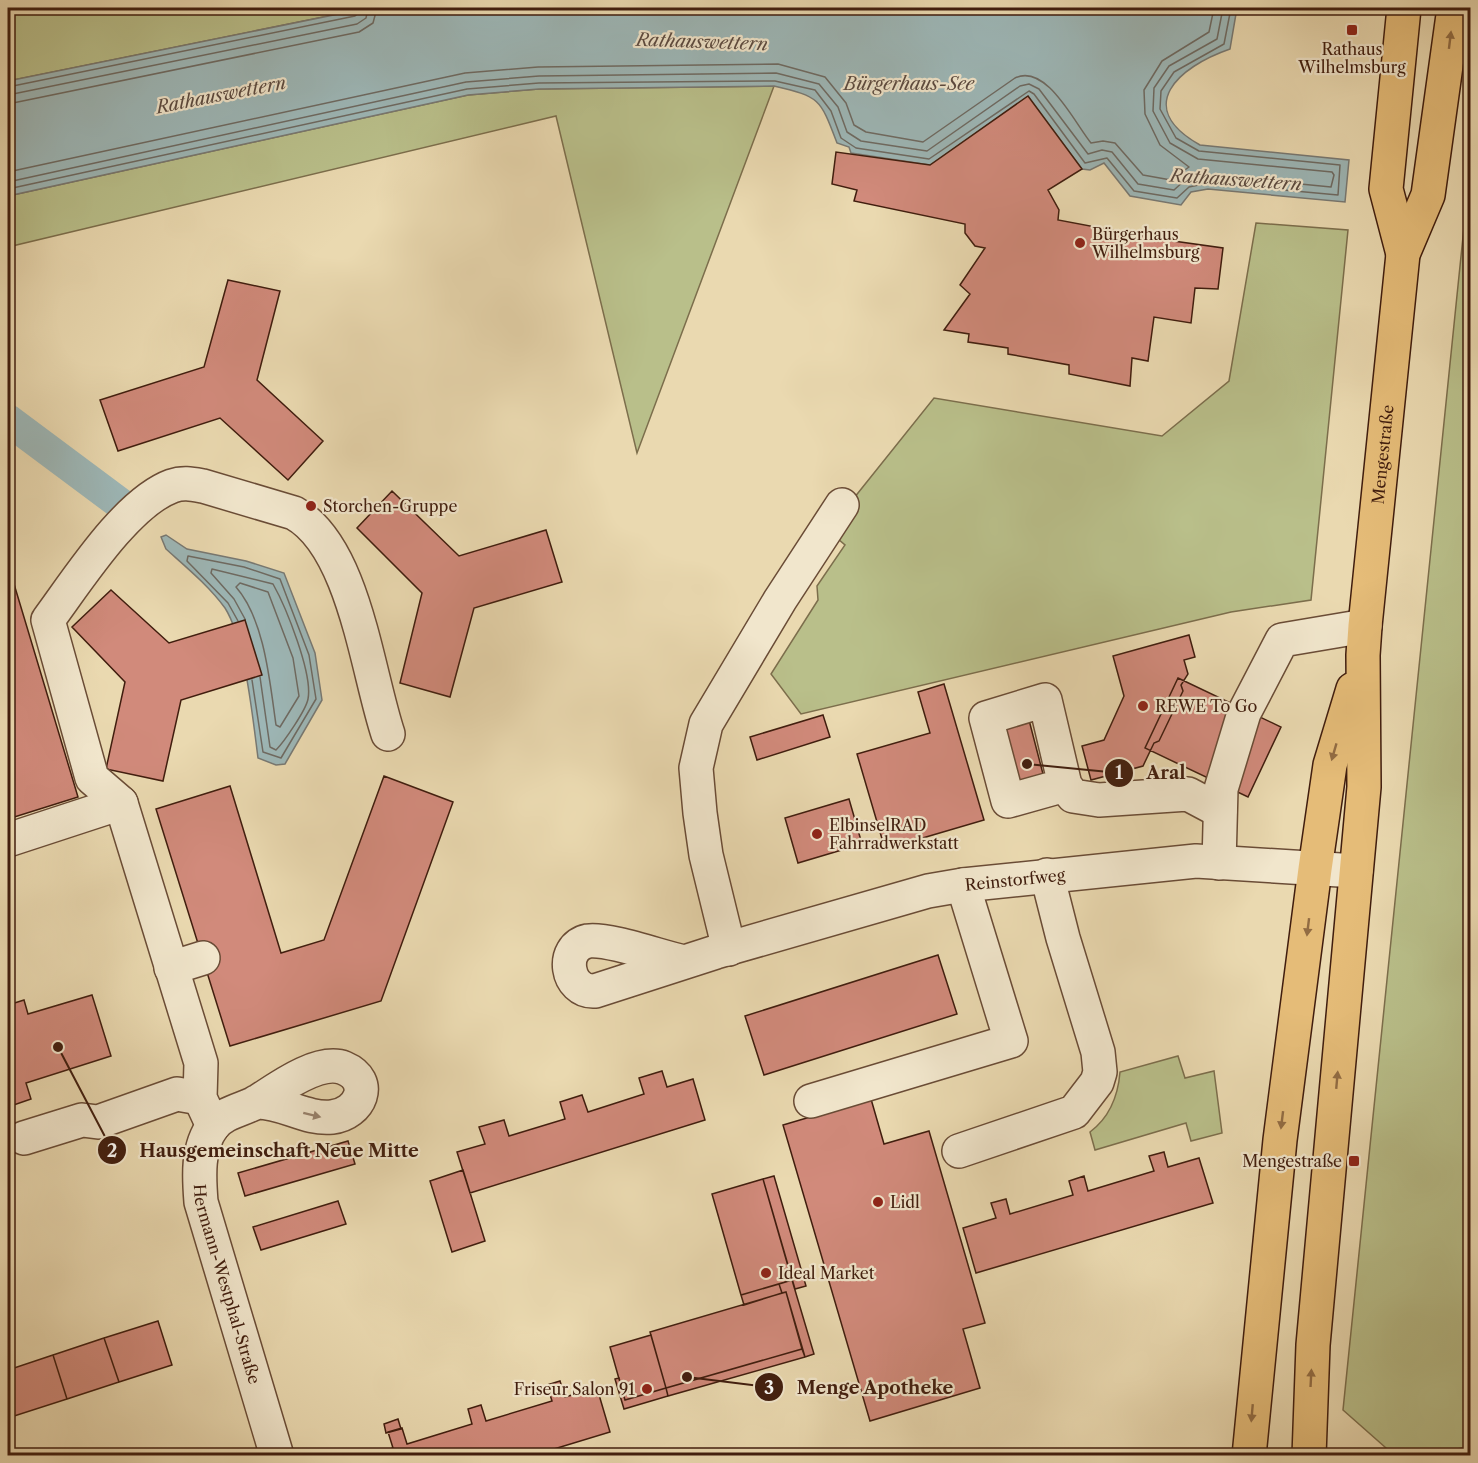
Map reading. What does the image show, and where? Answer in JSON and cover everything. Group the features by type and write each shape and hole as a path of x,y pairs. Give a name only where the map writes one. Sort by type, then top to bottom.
{"main road":[{"name":"Mengestraße","path":"1403,254 1386,189 1404,8"},
{"name":"Mengestraße","path":"1309,1455 1313,1345 1364,787 1364,640 1403,254 1430,185 1454,8"},
{"name":"Mengestraße","path":"1249,1455 1280,1140 1315,869 1330,765 1364,640"}],"street":[{"path":"207,1112 201,1063 121,803 92,778 48,620 96,553 146,501 174,486 188,483 203,486 294,513 308,520 333,553 350,593 376,698 388,734"},
{"path":"729,949 706,855 699,813 696,768 706,724 780,600 842,505"},
{"path":"1219,862 1221,789 1244,713 1282,640 1364,640"},
{"path":"1065,785 1073,796 1099,800 1188,794 1221,811"},
{"path":"8,840 121,803"},
{"name":"Reinstorfweg","path":"684,962 928,891 963,885 1196,861 1356,872"},
{"path":"959,1151 1074,1112 1097,1082 1100,1072 1098,1052 1063,938 1047,875"},
{"path":"811,1101 1011,1041 963,885"},
{"path":"171,968 203,958"},
{"path":"24,1138 82,1120 98,1122 177,1094 207,1112 225,1116 256,1102"},
{"name":"Hermann-Westphal-Straße","path":"207,1112 199,1168 201,1202 277,1455"}],"green space":[{"path":"8,8 368,8 8,81"},
{"path":"774,86 637,453 556,116 8,247 8,196 468,95 539,89"},
{"path":"1470,206 1470,1446 1432,1455 1394,1455 1343,1410 1466,208"},
{"path":"1256,223 1348,230 1311,600 1231,612 801,714 771,674 818,600 817,586 845,545 831,533 850,503 934,398 1162,436 1229,381"},
{"path":"1178,1056 1185,1078 1214,1071 1222,1133 1191,1141 1186,1123 1095,1150 1090,1132 1103,1120 1112,1106 1120,1072"}],"water":[{"path":"368,8 1237,8 1230,49 1194,66 1180,77 1170,90 1166,103 1169,116 1180,131 1200,145 1349,160 1345,202 1208,189 1191,192 1181,205 1130,196 1104,163 1090,170 1082,169 1028,97 930,165 851,153 849,147 837,143 822,108 816,102 801,93 774,86 539,89 468,95 8,196 8,81"},
{"path":"166,535 187,549 246,561 284,573 315,653 322,700 285,764 276,765 258,758 243,659 232,622 225,608 212,592 166,549 161,537"}],"building":[{"name":"Bürgerhaus Wilhelmsburg","path":"1028,96 1082,169 1048,190 1059,210 1058,220 1159,239 1223,248 1218,289 1195,288 1191,323 1154,317 1148,361 1132,358 1130,386 1069,374 1069,365 1008,354 1008,348 968,342 969,334 944,330 970,294 960,285 985,248 975,246 965,233 965,224 854,201 857,190 832,184 836,152 930,165"},
{"path":"228,280 280,291 257,380 323,441 288,480 220,418 118,451 100,400 204,367"},
{"path":"392,491 459,556 546,530 562,582 474,608 450,697 400,683 422,593 357,528"},
{"path":"8,564 78,797 8,819"},
{"path":"111,590 169,643 245,620 262,675 181,700 163,781 106,769 125,682 72,627"},
{"path":"1189,635 1195,657 1184,660 1188,674 1181,685 1183,691 1159,741 1154,743 1143,766 1091,780 1082,746 1104,740 1124,696 1113,656"},
{"path":"1178,678 1281,727 1248,797 1145,748"},
{"path":"944,684 984,820 885,849 857,754 930,733 918,692"},
{"path":"823,715 830,737 757,760 750,737"},
{"path":"1029,720 1050,801 1024,808 1004,727"},
{"path":"384,776 453,802 381,1001 230,1046 156,809 230,786 281,953 324,940"},
{"path":"849,799 862,844 798,863 785,818"},
{"path":"938,955 957,1014 764,1075 745,1016"},
{"path":"92,995 111,1056 26,1083 31,1099 8,1107 8,1005 24,1000 28,1014"},
{"path":"662,1071 667,1087 693,1079 705,1120 470,1193 457,1152 485,1144 479,1127 504,1120 509,1136 565,1119 560,1102 582,1095 588,1112 644,1094 639,1078"},
{"name":"Lidl","path":"871,1099 884,1144 929,1131 985,1323 963,1329 980,1388 870,1421 783,1125"},
{"path":"348,1141 355,1164 245,1196 238,1173"},
{"path":"1164,1152 1168,1167 1199,1158 1213,1203 976,1273 963,1228 996,1218 991,1203 1006,1199 1010,1214 1073,1195 1069,1181 1084,1176 1088,1191 1154,1171 1149,1156"},
{"path":"463,1170 485,1241 452,1252 430,1181"},
{"path":"774,1176 806,1286 795,1289 763,1179"},
{"path":"763,1179 792,1280 741,1295 712,1194"},
{"path":"338,1201 346,1224 261,1250 253,1227"},
{"path":"792,1280 814,1354 805,1357 786,1292 782,1293 779,1284"},
{"path":"779,1284 782,1293 744,1305 741,1295"},
{"path":"786,1292 802,1349 666,1388 650,1332"},
{"path":"158,1321 172,1365 119,1382 104,1338"},
{"path":"651,1335 666,1388 625,1400 610,1347"},
{"path":"104,1338 119,1382 67,1399 53,1355"},
{"path":"802,1349 805,1357 668,1396 666,1388"},
{"path":"53,1355 67,1399 8,1418 8,1370"},
{"path":"619,1378 625,1400 666,1388 668,1396 624,1409 615,1379"},
{"path":"560,1381 565,1397 597,1388 610,1432 531,1456 367,1456 393,1448 388,1432 402,1428 407,1444 472,1424 468,1409 481,1405 486,1421 552,1401 547,1385"},
{"path":"398,1419 401,1429 386,1433 384,1424"}],"waterway":[{"path":"8,420 122,505"}],"place":[{"name":"Rathaus Wilhelmsburg","path":"1352,30"},
{"name":"Bürgerhaus Wilhelmsburg","path":"1080,243"},
{"name":"Storchen-Gruppe","path":"311,506"},
{"name":"REWE To Go","path":"1143,706"},
{"name":"Aral","path":"1027,764"},
{"name":"ElbinselRAD Fahrradwerkstatt","path":"817,834"},
{"name":"Hausgemeinschaft Neue Mitte","path":"58,1047"},
{"name":"Mengestraße","path":"1354,1161"},
{"name":"Lidl","path":"878,1202"},
{"name":"Ideal Market","path":"766,1273"},
{"name":"Menge Apotheke","path":"687,1377"},
{"name":"Friseur Salon 91","path":"647,1389"}],"water label":[{"name":"Rathauswettern","path":"702,42"},
{"name":"Bürgerhaus-See","path":"909,84"},
{"name":"Rathauswettern","path":"221,95"},
{"name":"Rathauswettern","path":"1236,180"}]}
